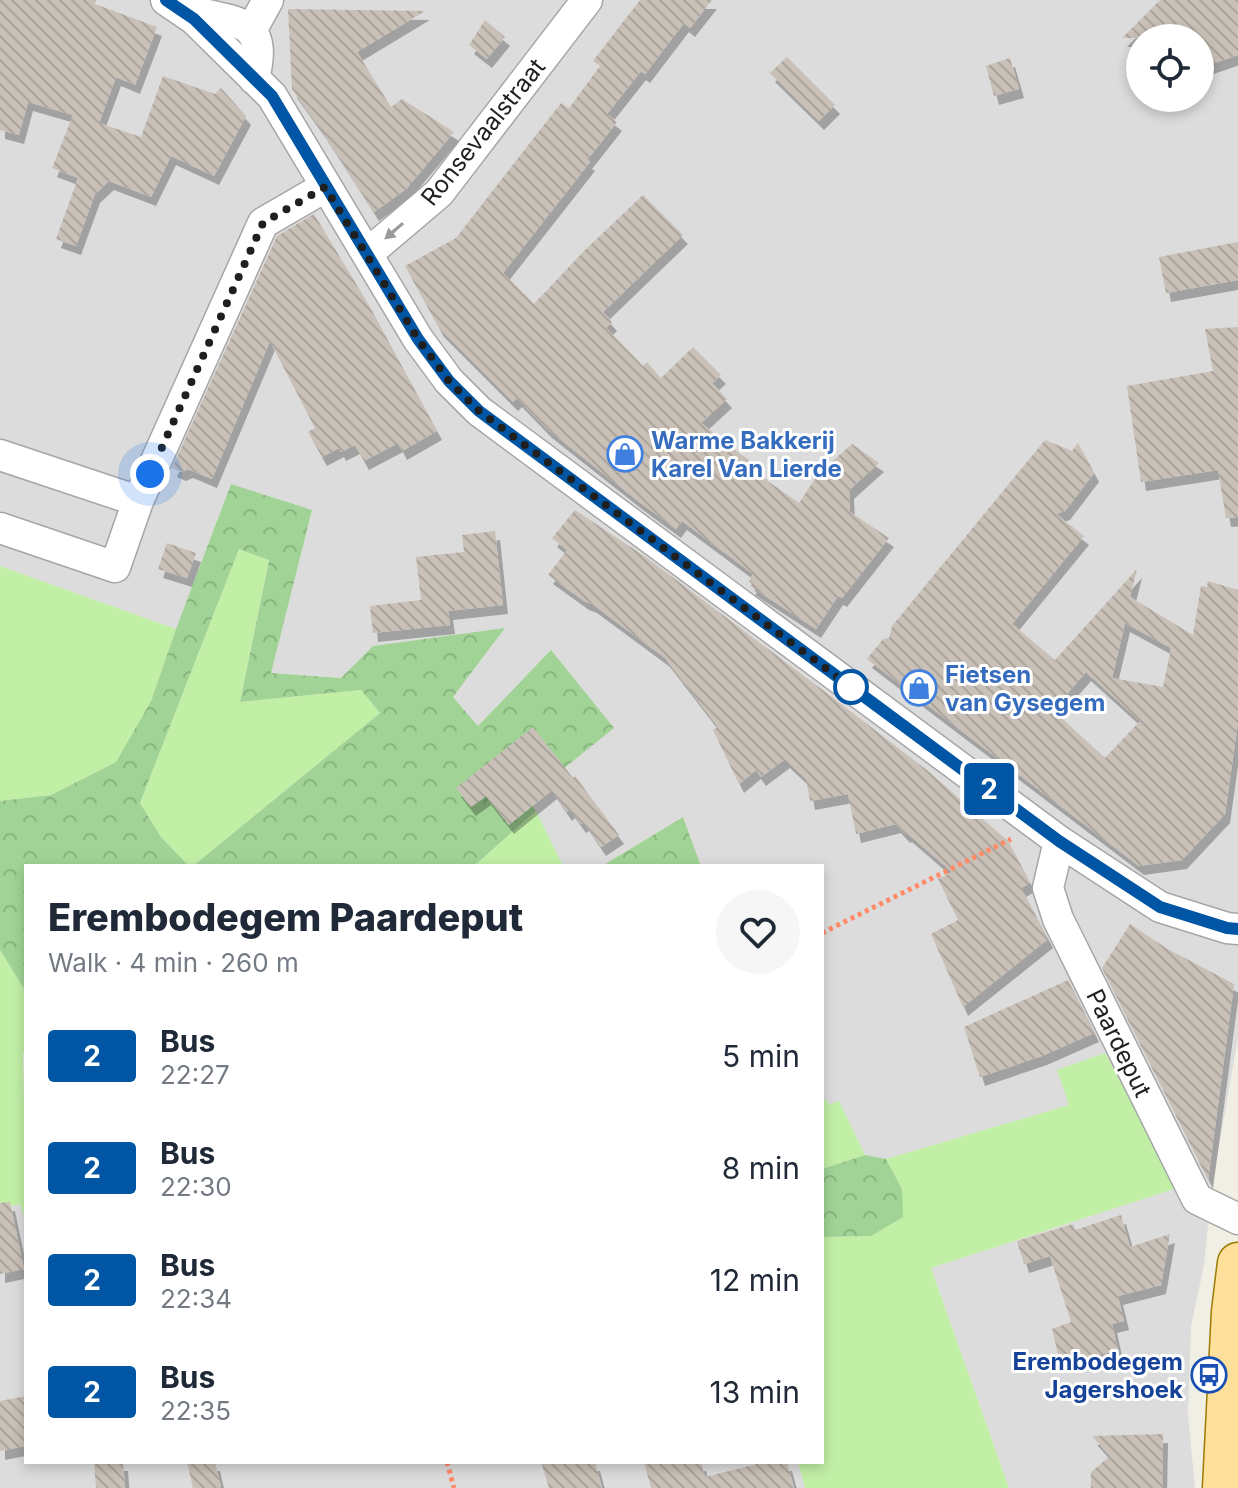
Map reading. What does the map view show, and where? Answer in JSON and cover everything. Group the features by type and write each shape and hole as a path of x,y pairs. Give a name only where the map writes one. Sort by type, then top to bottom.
{"main road":[{"path":"1223,1488 1232,1312 1238,1263"}],"street":[{"path":"252,29 268,0"},
{"name":"Ronsevaalstraat","path":"367,254 439,193 587,0"},
{"path":"170,2 252,29 260,44 254,79"},
{"path":"170,2 194,19 272,96 418,339 449,381 479,411 1051,835 1160,907 1238,929"},
{"path":"0,528 115,567 138,501 263,223 325,187"},
{"path":"0,455 138,501"},
{"name":"Paardeput","path":"1051,835 1048,888 1058,919 1197,1199 1238,1219"}],"path":[{"path":"824,932 994,847 1051,835"},
{"path":"448,1464 454,1488"}],"shaded area":[{"path":"0,0 1238,0 1238,1038 1212,1186 1204,1265 1191,1326 1188,1415 1195,1488 1009,1488 931,1268 1177,1188 1069,1105 886,1159 865,1155 839,1102 829,1106 824,1100 824,864 700,864 683,817 605,864 562,864 527,799 552,650 478,726 453,697 504,629 373,646 341,678 270,673 312,511 231,484 176,629 0,566"},
{"path":"20,1204 24,1216 24,1464 799,1464 805,1488 0,1488 0,1208"}],"green space":[{"path":"231,484 312,510 271,673 341,678 373,646 505,628 453,697 478,726 551,650 614,728 527,798 536,811 476,864 195,864 380,713 361,690 240,702 269,560 239,549 140,803 161,837 187,864 24,864 24,989 0,950 0,801 51,795 116,762 151,701"},
{"path":"239,549 269,559 240,702 361,690 380,713 195,864 187,864 161,837 140,803"},
{"path":"0,566 176,629 151,701 116,762 51,795 0,801"},
{"path":"536,811 562,864 476,864"},
{"path":"683,817 700,864 605,864"},
{"path":"0,950 24,989 24,1216 20,1204 0,1208"},
{"path":"1105,1053 1177,1188 931,1268 1009,1488 805,1488 799,1464 824,1464 824,1237 871,1236 902,1189 886,1159 1069,1105 1057,1070"},
{"path":"824,1100 829,1105 839,1101 865,1155 824,1168"},
{"path":"865,1155 886,1159 902,1189 903,1217 871,1236 824,1237 824,1168"}],"building":[{"path":"0,0 96,0 95,4 157,27 135,85 116,77 99,123 141,137 163,76 215,94 221,88 246,116 214,176 171,156 151,197 109,181 95,194 76,246 56,239 78,178 52,168 73,115 28,102 19,135 0,130"},
{"path":"640,0 712,0 690,28 684,23 645,74 641,71 607,114 617,122 587,160 590,162 503,273 534,304 643,195 683,235 603,312 612,322 606,328 643,366 647,362 661,378 693,347 721,375 712,383 727,399 701,423 762,471 759,475 799,503 818,474 852,444 879,463 849,490 850,512 889,538 842,598 838,596 816,629 750,586 753,574 682,521 676,529 547,429 517,398 513,402 439,328 405,266 456,238 561,103 569,108 600,66 593,61"},
{"path":"1160,0 1238,0 1238,55 1214,63 1214,24 1136,24"},
{"path":"288,9 425,11 357,52 391,107 402,99 454,132 406,189 374,212 292,89"},
{"path":"485,20 505,37 487,59 469,45"},
{"path":"787,57 835,105 819,121 770,73"},
{"path":"1010,58 1019,89 994,96 986,66"},
{"path":"314,214 367,302 437,431 402,451 398,443 364,461 355,445 341,452 339,448 322,457 308,432 315,428 270,341 212,479 188,469 181,472 172,468 277,236"},
{"path":"1238,242 1238,280 1166,293 1159,257"},
{"path":"1238,327 1238,517 1226,518 1218,470 1141,482 1127,386 1213,371 1205,329"},
{"path":"1045,440 1072,451 1078,443 1094,473 1065,511 1056,514 1084,536 1012,624 1055,660 1137,569 1130,597 1193,635 1201,586 1207,587 1208,581 1238,590 1238,722 1225,814 1182,860 1139,866 867,659 883,639 889,638 892,626","holes":["1125,623 1171,648 1163,687 1112,678","1086,672 1140,721 1105,758 1053,710"]},
{"path":"575,510 647,558 832,697 928,771 1008,841 1030,883 1021,888 1048,939 963,1007 931,934 958,920 938,879 952,872 896,824 856,834 848,794 810,801 806,779 785,759 761,777 756,770 739,784 713,730 718,727 665,658 548,575 567,550 552,538"},
{"path":"495,531 503,605 448,611 450,625 373,633 370,606 421,600 416,557 464,552 462,535"},
{"path":"167,543 196,553 187,578 158,569"},
{"path":"533,727 619,835 601,847 584,822 581,824 570,809 567,812 552,790 509,825 486,796 470,806 456,788"},
{"path":"1130,924 1166,948 1234,984 1208,1180 1102,968"},
{"path":"1068,980 1094,1033 1042,1056 980,1077 964,1027"},
{"path":"10,1202 24,1269 0,1274 0,1203"},
{"path":"1121,1215 1130,1247 1170,1234 1161,1285 1118,1296 1124,1321 1112,1324 1118,1351 1060,1362 1052,1329 1071,1322 1050,1256 1024,1264 1017,1241 1073,1224 1075,1230"},
{"path":"24,1396 24,1446 0,1451 0,1401"},
{"path":"1163,1434 1162,1488 1091,1488 1091,1472 1110,1456 1092,1436"},
{"path":"94,1464 123,1464 125,1488 96,1488"},
{"path":"187,1464 215,1464 221,1488 193,1488"},
{"path":"542,1464 596,1464 602,1488 549,1488"},
{"path":"645,1464 702,1464 705,1477 757,1464 788,1464 794,1488 651,1488"}],"bus line":[{"name":"2","path":"166,0 194,19 272,96 418,339 449,381 479,411 1059,841 1160,907 1238,929"}],"place":[{"name":"Warme Bakkerij Karel Van Lierde","path":"625,454"},
{"name":"Fietsen van Gysegem","path":"919,688"},
{"name":"Erembodegem Jagershoek","path":"1209,1375"}],"route":[{"path":"150,474 263,223 325,187 418,339 449,381 479,411 851,687"}]}
